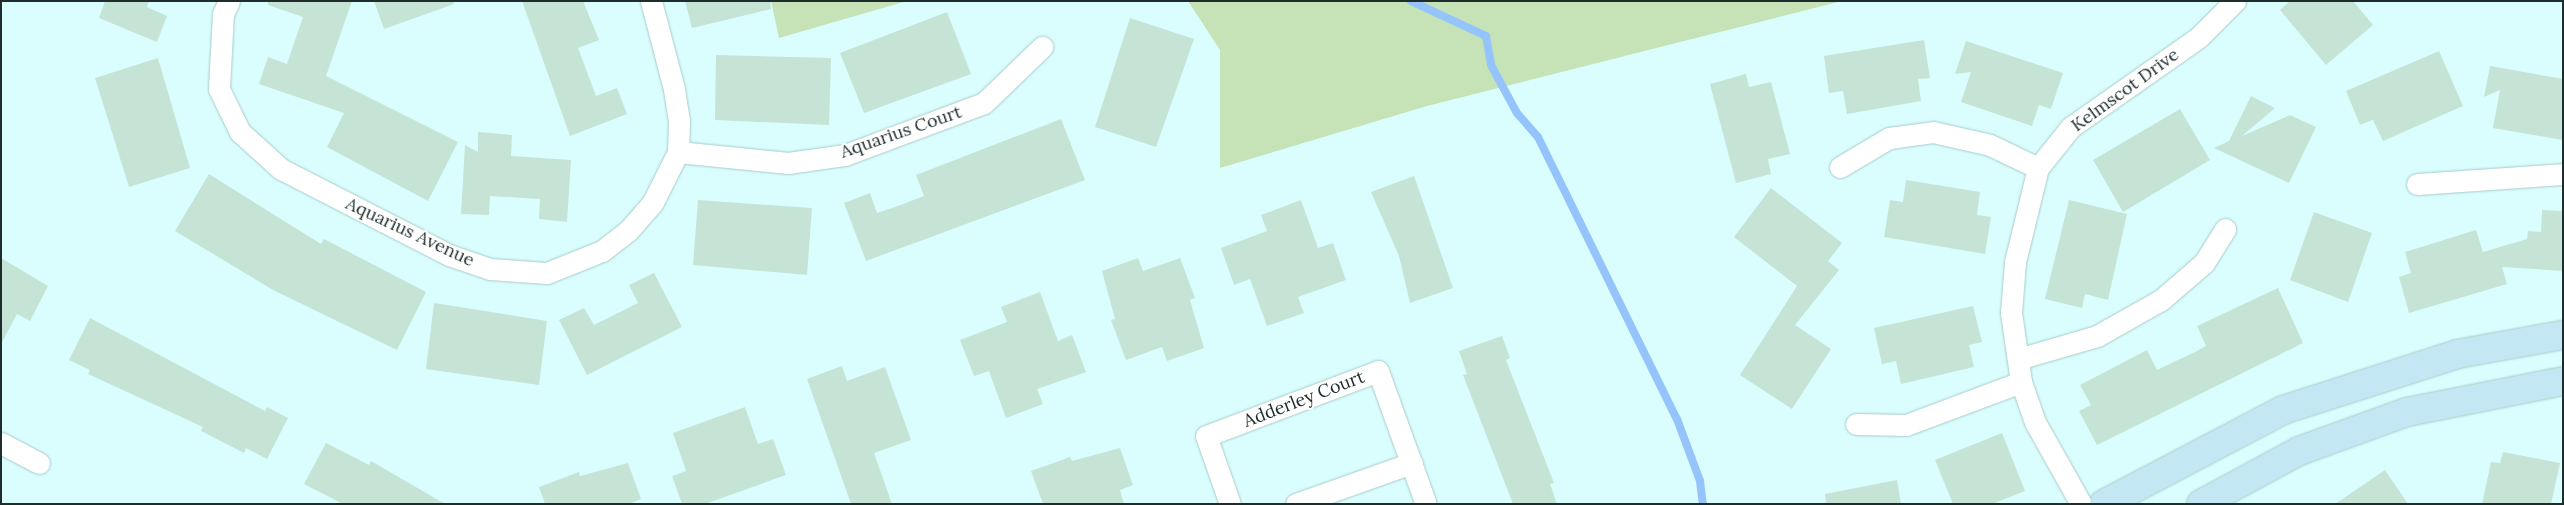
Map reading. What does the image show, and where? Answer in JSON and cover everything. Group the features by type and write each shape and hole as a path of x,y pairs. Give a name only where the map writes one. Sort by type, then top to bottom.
{"street":[{"name":"Aquarius Avenue","path":"229,1 222,14 219,89 240,132 281,169 449,255 490,269 548,273 602,251 653,202 678,152 675,94 651,1"},
{"name":"Kelmscot Drive","path":"2081,504 2035,422 2021,382 2011,313 2015,262 2038,168 2071,127 2200,37 2234,1"},
{"name":"Aquarius Court","path":"678,152 788,163 844,155 984,103 1042,47"},
{"path":"1840,167 1888,138 1933,132 1990,145 2038,168"},
{"path":"2417,184 2563,174"},
{"path":"2018,359 2097,336 2161,300 2204,263 2225,229"},
{"path":"2104,504 2283,410 2458,354 2563,335"},
{"name":"Adderley Court","path":"1230,504 1206,436 1378,371 1426,504"},
{"path":"2201,504 2300,451 2407,412 2563,381"},
{"path":"1856,424 1906,425 2021,382"},
{"path":"1,443 39,463"},
{"path":"1296,504 1412,463"}],"green space":[{"path":"771,1 907,1 779,38"},
{"path":"1188,1 1842,1 1427,106 1220,168 1220,50"}],"building":[{"path":"105,1 149,1 147,7 167,16 157,42 99,18"},
{"path":"268,1 352,1 326,76 458,142 428,201 327,147 344,113 259,84 268,57 287,64 303,17 268,5"},
{"path":"374,1 453,1 454,4 384,29"},
{"path":"522,1 583,1 599,40 578,48 596,96 617,88 627,114 570,136"},
{"path":"685,1 770,1 771,9 692,28"},
{"path":"2290,1 2353,1 2373,25 2326,65 2280,10"},
{"path":"947,12 971,74 864,113 840,53"},
{"path":"1130,18 1194,39 1156,147 1095,127"},
{"path":"1924,40 1930,78 1918,79 1921,101 1847,114 1843,91 1829,93 1824,56"},
{"path":"1966,41 2063,73 2051,109 2039,105 2032,126 1961,102 1971,72 1955,74"},
{"path":"2439,51 2463,106 2383,141 2373,120 2360,125 2346,91"},
{"path":"716,55 831,58 829,125 715,120"},
{"path":"158,58 190,168 129,187 95,78"},
{"path":"2490,66 2563,79 2563,140 2493,128 2500,90 2484,97"},
{"path":"1746,74 1749,87 1771,82 1790,154 1768,159 1771,174 1736,183 1710,84"},
{"path":"2251,96 2275,108 2242,136 2290,115 2316,127 2289,183 2214,148 2229,141"},
{"path":"2180,109 2210,160 2123,212 2093,160"},
{"path":"1061,119 1085,180 866,261 844,203 870,193 877,213 924,196 916,175"},
{"path":"478,132 512,135 511,156 571,160 567,222 539,219 540,199 490,196 489,215 461,214 465,145 478,152"},
{"path":"209,174 321,244 324,239 426,292 397,350 273,290 175,231"},
{"path":"1414,176 1453,288 1410,303 1399,256 1371,192"},
{"path":"1906,180 1980,192 1977,215 1991,217 1985,254 1884,237 1890,200 1903,202"},
{"path":"1771,188 1842,243 1828,261 1839,270 1795,325 1831,349 1792,409 1740,375 1797,286 1734,237"},
{"path":"698,200 812,208 807,275 693,265"},
{"path":"1301,200 1318,248 1333,243 1346,280 1298,297 1304,313 1267,326 1250,279 1234,285 1221,248 1267,231 1261,215"},
{"path":"2069,200 2127,214 2108,300 2085,294 2082,308 2045,299"},
{"path":"2542,210 2563,211 2563,271 2502,267 2507,284 2409,313 2399,277 2411,273 2405,252 2476,230 2483,252 2527,239 2528,231 2541,232"},
{"path":"2314,212 2372,233 2348,302 2290,280"},
{"path":"1,258 48,286 30,321 17,314 1,344"},
{"path":"1138,258 1143,271 1180,258 1195,298 1190,300 1204,348 1167,361 1162,347 1126,360 1111,320 1115,319 1102,271"},
{"path":"654,273 682,327 587,375 559,320 584,308 594,325 638,303 629,285"},
{"path":"2278,288 2303,343 2097,445 2079,411 2091,405 2080,385 2147,350 2157,370 2195,352 2206,346 2197,326"},
{"path":"1040,292 1058,341 1072,335 1086,372 1037,389 1043,404 1006,418 989,371 974,376 960,340 1007,322 1001,307"},
{"path":"434,303 547,321 539,385 426,369"},
{"path":"1973,306 1982,342 1969,345 1974,367 1901,384 1896,361 1882,364 1874,328"},
{"path":"90,318 265,411 267,407 288,418 267,459 246,448 244,453 201,431 203,427 88,374 90,370 69,360"},
{"path":"1502,336 1510,358 1506,360 1554,483 1550,484 1557,504 1513,504 1463,375 1467,374 1459,351"},
{"path":"842,366 847,381 885,367 911,440 874,453 892,504 851,504 807,379"},
{"path":"745,407 758,444 773,439 786,475 705,504 682,504 672,476 686,471 673,433"},
{"path":"2002,433 2025,491 1992,504 1953,504 1935,460"},
{"path":"326,443 369,465 371,461 445,504 343,504 304,484"},
{"path":"1120,448 1133,485 1120,490 1124,504 1043,504 1031,471 1070,457 1072,461"},
{"path":"2503,452 2560,463 2551,504 2482,504 2491,462 2500,463"},
{"path":"628,463 641,499 629,504 545,504 539,487 579,472 580,476"},
{"path":"2385,470 2408,504 2335,504 2363,485"},
{"path":"1897,480 1901,504 1826,504 1825,494"}],"waterway":[{"path":"1411,1 1486,36 1491,65 1517,113 1538,137 1677,419 1700,481 1703,504"}]}
